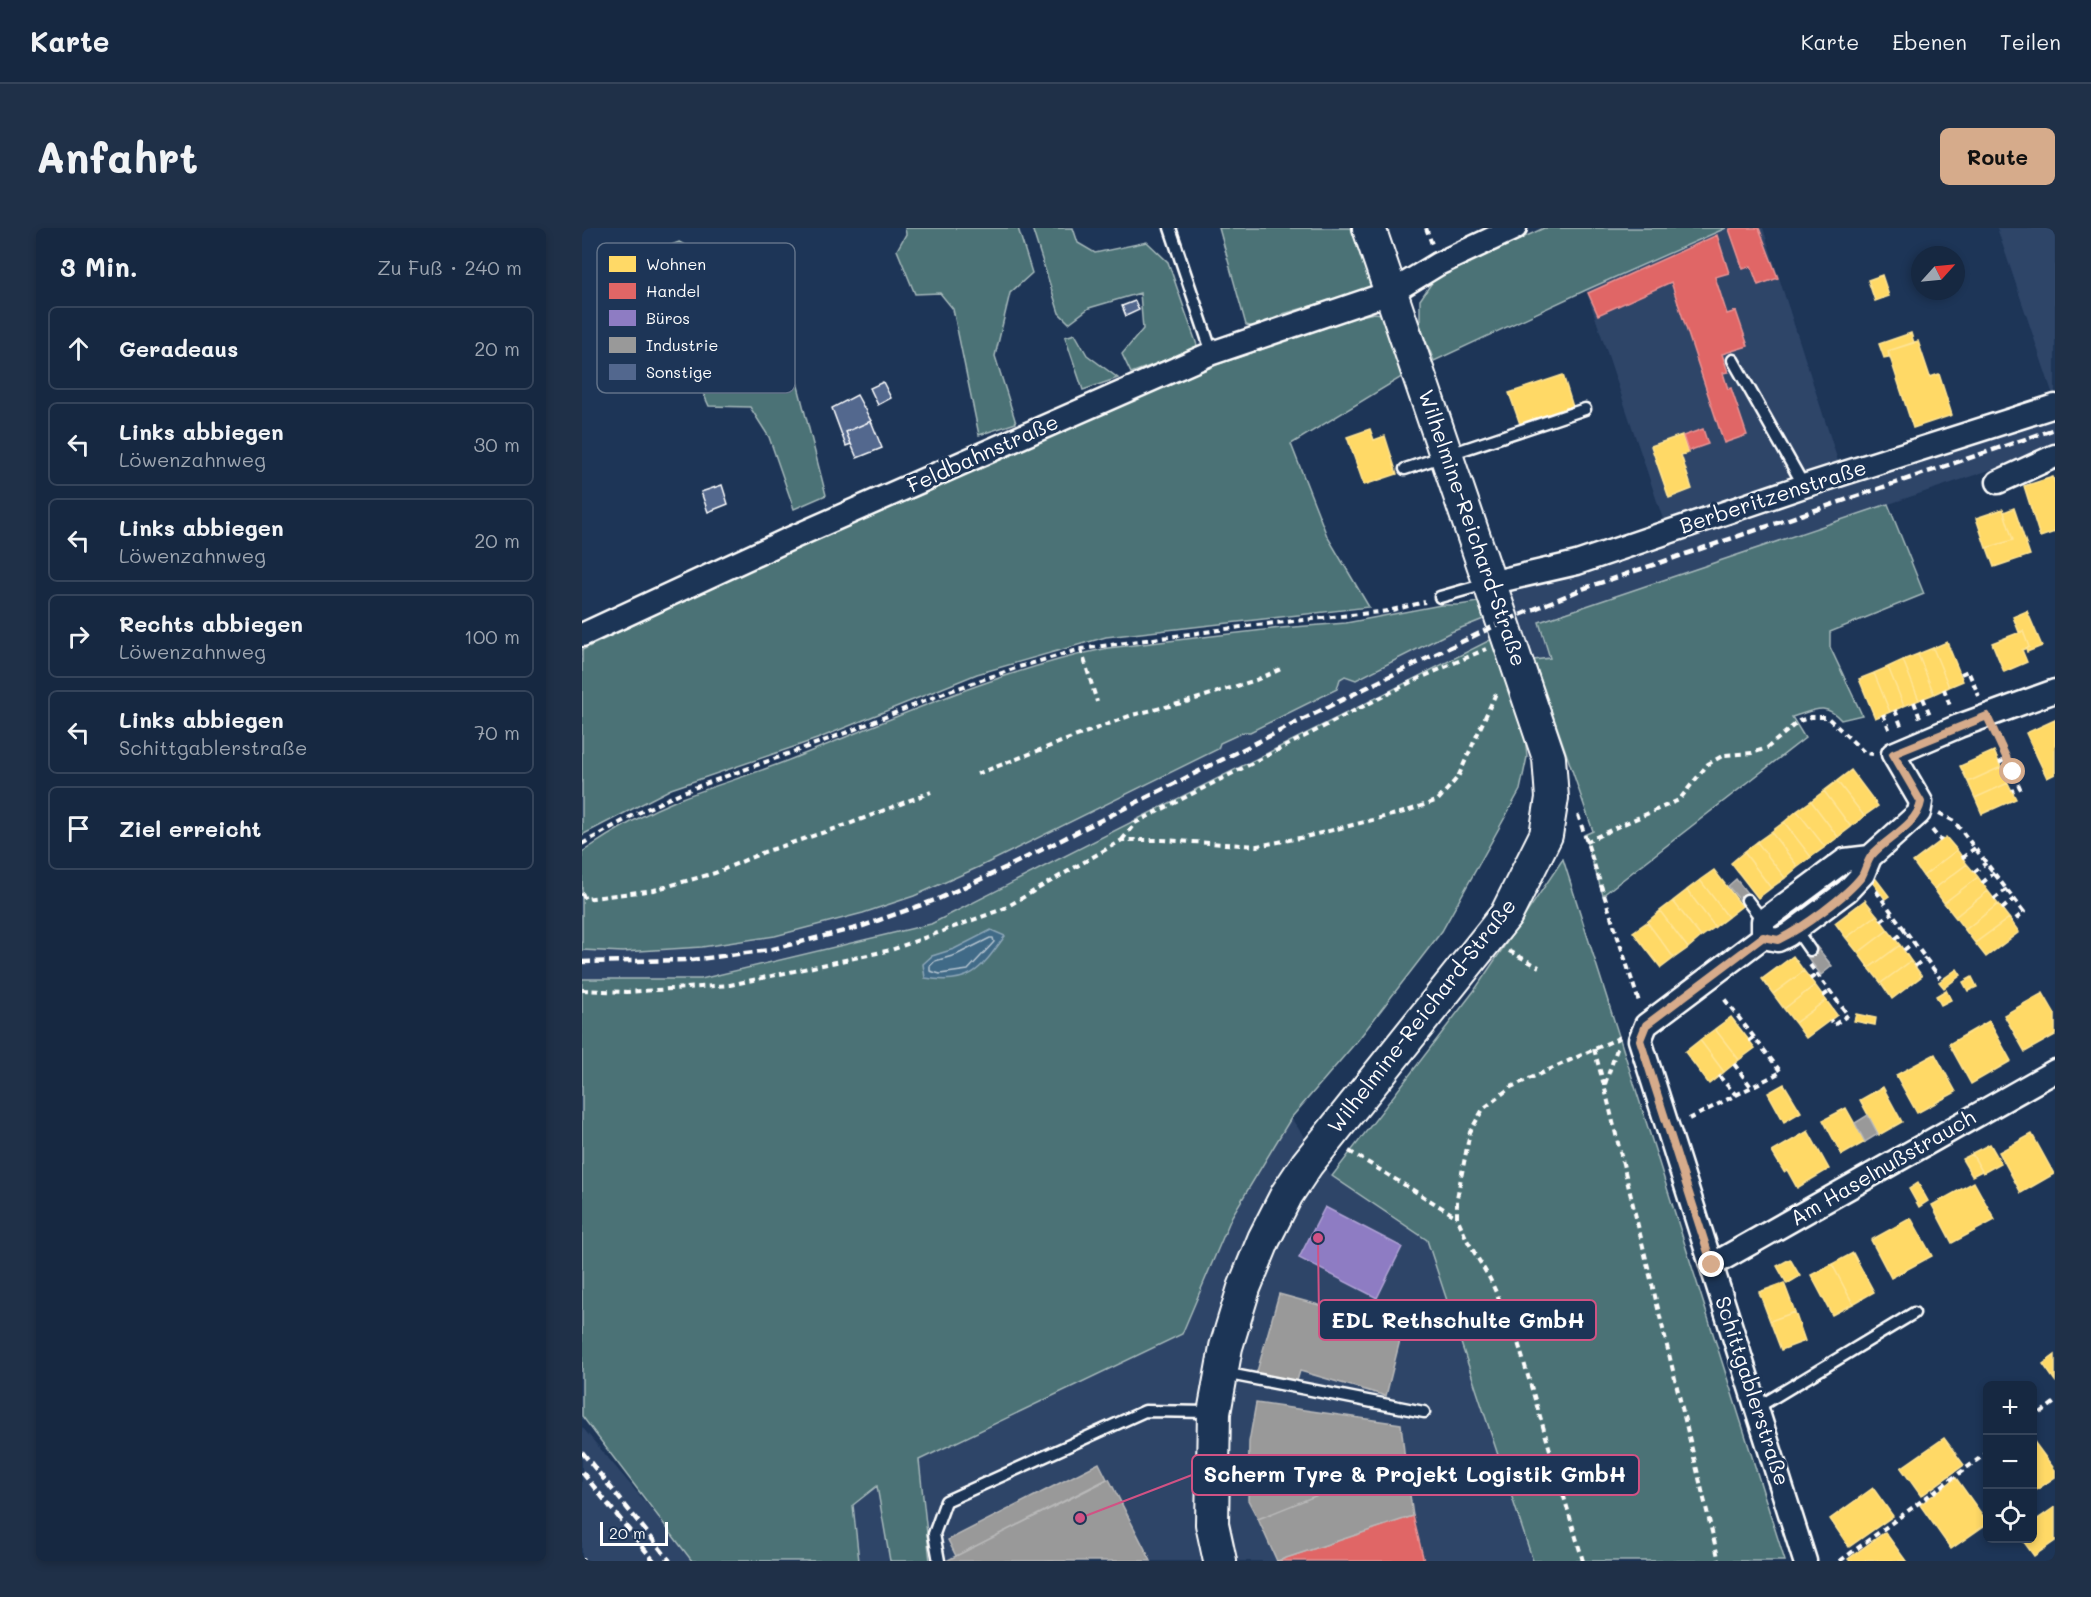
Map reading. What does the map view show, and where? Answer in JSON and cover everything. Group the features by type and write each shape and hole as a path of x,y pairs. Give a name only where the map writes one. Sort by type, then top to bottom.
{"street":[{"name":"Wilhelmine-Reichard-Straße","path":"1220,1561 1212,1524 1214,1413 1226,1347 1244,1288 1264,1239 1287,1194 1307,1164 1506,915 1546,835 1552,798 1549,758 1369,228"},
{"name":"Feldbahnstraße","path":"582,635 788,540 1212,353 1392,292 1438,264 1515,228"},
{"name":"Berberitzenstraße","path":"1490,583 1578,563 1804,486 2055,406"},
{"path":"1998,482 2055,456"},
{"path":"1763,929 1778,940 1792,933 1847,891 1867,866 1919,813 1921,802 1893,754 2055,691"},
{"path":"1646,1025 1709,978 1845,860 1867,866"},
{"name":"Schittgablerstraße","path":"1646,1025 1640,1040 1805,1561"},
{"name":"Am Haselnußstrauch","path":"1712,1265 2055,1071"}],"lane":[{"path":"1170,228 1212,353"},
{"path":"1733,360 1804,486"},
{"path":"1405,469 1585,409"},
{"path":"1440,597 1490,583"},
{"path":"1747,900 1763,929"},
{"path":"1792,933 1810,950"},
{"path":"1758,1407 1914,1313"},
{"path":"1221,1373 1424,1412"},
{"path":"939,1561 934,1534 946,1501 1145,1411 1214,1413"}],"path":[{"path":"582,844 680,793 848,732 935,696 1081,649 1236,628 1388,611 1440,597"},
{"path":"582,990 627,992 730,985 891,950 1003,909 1122,840 1135,824 1411,682 1509,639"},
{"path":"1081,649 1097,702"},
{"path":"977,774 1132,716 1256,680 1281,669"},
{"path":"1961,674 1968,671 2020,788 2012,791"},
{"path":"1122,840 1257,846 1305,837 1404,812 1438,800 1458,777 1501,684 1521,674"},
{"path":"1586,842 1679,800 1708,764 1724,755 1752,753 1767,748 1799,721 1811,717 1827,717 1865,753"},
{"path":"1999,763 2007,759"},
{"path":"2005,775 2013,772"},
{"path":"582,893 585,899 654,890 715,873 764,852 849,824 931,792"},
{"path":"1921,802 1954,821 2024,912 2012,922"},
{"path":"1576,811 1646,1025"},
{"path":"1962,858 1975,848"},
{"path":"1974,872 1986,863"},
{"path":"1867,866 1892,913 1940,978"},
{"path":"1982,883 1994,873"},
{"path":"1994,899 2007,890"},
{"path":"2002,909 2014,899"},
{"path":"1881,921 1892,913"},
{"path":"1895,939 1905,931"},
{"path":"1792,933 1817,974 1848,1015 1834,1025 1830,1020"},
{"path":"1488,939 1539,968"},
{"path":"1904,950 1914,942"},
{"path":"1915,966 1926,958"},
{"path":"1810,979 1817,974"},
{"path":"1669,1129 1780,1072 1709,978"},
{"path":"1823,996 1830,991"},
{"path":"1604,1085 1621,1037"},
{"path":"1749,1041 1754,1037"},
{"path":"1583,1561 1517,1339 1490,1279 1467,1240 1457,1217 1457,1198 1470,1132 1483,1109 1511,1087 1594,1049 1719,1561"},
{"path":"1734,1064 1752,1088"},
{"path":"1719,1076 1736,1095"},
{"path":"1378,1168 1457,1217"},
{"path":"2037,1415 2055,1402"},
{"path":"1840,1561 1983,1456"}],"shaded area":[{"path":"1726,228 1763,228 1839,464 1665,525 1586,290"},
{"path":"1997,228 2055,228 2055,401"},
{"path":"2055,417 2055,448 1539,622 1550,658 1534,660 1495,637 931,924 701,979 582,979 582,950 623,951 702,947 775,936 914,896 979,867 1218,749 1219,743 1244,732 1250,732 1337,689 1340,679 1345,676 1490,617 1484,601 1672,544"},
{"path":"1291,1118 1332,1176 1427,1240 1533,1561 930,1561 919,1460 1182,1334 1232,1216"},
{"path":"582,1427 667,1528 692,1561 582,1561"},
{"path":"877,1486 890,1561 859,1561 853,1505"}],"green space":[{"path":"905,228 1018,228 1032,273 1010,293 995,356 1016,423 979,435 953,309 940,293 915,294 897,250 906,234"},
{"path":"1032,228 1073,228 1078,243 1095,253 1147,242 1168,262 1198,348 1131,373 1122,354 1143,329 1140,293 1089,308 1069,323 1059,313"},
{"path":"1219,228 1351,228 1373,288 1283,314 1257,328 1246,325"},
{"path":"1544,228 1726,228 1434,361 1420,326 1420,300 1435,278"},
{"path":"1374,313 1383,314 1405,375 1291,444 1327,536 1369,607 1106,637 977,674 817,739 671,789 582,835 582,650 769,559 926,493 1075,423 1190,374 1352,318"},
{"path":"1075,334 1087,355 1118,378 1083,390 1065,337"},
{"path":"795,371 826,495 794,509 769,437 750,407 709,406 703,393 795,393"},
{"path":"1888,504 1924,594 1830,632 1830,647 1862,715 1841,720 1829,711 1818,709 1792,717 1805,738 1603,895 1584,835 1593,831 1534,660 1550,658 1539,622"},
{"path":"1484,601 1491,616 1451,632 1356,680 1345,676 1340,679 1337,689 1250,732 1244,732 1220,743 1218,749 979,867 914,896 863,913 775,936 702,947 623,952 582,950 582,852 630,822 682,798 780,763 949,696 1068,657 1108,648 1281,628 1346,623 1441,605"},
{"path":"1496,637 1523,713 1527,757 1520,790 1442,931 1358,1040 1291,1118 1232,1216 1182,1334 919,1460 930,1561 890,1561 877,1486 853,1505 859,1561 692,1561 582,1416 582,979 701,979 931,924"},
{"path":"1563,859 1785,1561 1533,1561 1427,1240 1332,1176 1474,991"}],"water":[{"path":"991,930 1005,936 989,958 973,972 953,979 925,978 923,964 932,956 954,949"}],"building: Wohnen":[{"path":"1882,275 1889,296 1875,301 1868,280"},
{"path":"1911,333 1914,343 1888,351 1889,357 1884,358 1879,344"},
{"path":"1918,341 1930,377 1939,374 1952,415 1913,428 1888,351"},
{"path":"1563,375 1573,407 1520,424 1509,393"},
{"path":"1370,429 1374,440 1385,436 1397,474 1364,485 1347,437"},
{"path":"1682,435 1688,453 1681,455 1692,489 1669,498 1651,446"},
{"path":"2053,477 2055,532 2040,537 2024,486"},
{"path":"2014,508 2030,555 1994,567 1987,548 2013,540 2004,512"},
{"path":"2003,509 2013,540 1986,548 1976,518"},
{"path":"2027,611 2042,646 2027,652 2026,648 2029,647 2023,631 2019,632 2013,617"},
{"path":"2023,631 2029,647 2022,650 2027,662 2004,672 1992,643"},
{"path":"1947,642 1963,681 1949,687 1933,648"},
{"path":"1933,648 1949,687 1934,694 1918,654"},
{"path":"1918,654 1934,694 1919,700 1903,660"},
{"path":"1903,660 1919,700 1904,706 1888,667"},
{"path":"1888,667 1904,706 1890,712 1874,673"},
{"path":"1874,673 1890,712 1875,718 1859,679"},
{"path":"2055,720 2055,774 2047,778 2026,733"},
{"path":"1994,751 2001,767 1968,782 1960,766"},
{"path":"2001,767 2008,783 1975,798 1968,782"},
{"path":"1851,770 1878,806 1864,816 1837,781"},
{"path":"1837,781 1864,816 1851,827 1824,791"},
{"path":"2008,783 2016,799 1982,814 1975,798"},
{"path":"1824,791 1851,827 1838,837 1811,801"},
{"path":"1811,801 1838,837 1825,847 1797,811"},
{"path":"1797,811 1825,847 1811,857 1784,822"},
{"path":"1784,822 1811,857 1798,867 1771,832"},
{"path":"1771,832 1798,867 1785,878 1757,842"},
{"path":"1946,837 1957,850 1923,876 1913,862"},
{"path":"1757,842 1785,878 1771,888 1744,852"},
{"path":"1957,850 1967,864 1934,889 1923,876"},
{"path":"1744,852 1771,888 1758,898 1731,863"},
{"path":"1967,864 1978,877 1944,903 1934,889"},
{"path":"1714,870 1742,906 1728,917 1700,880"},
{"path":"1978,877 1988,891 1955,917 1944,903"},
{"path":"1876,879 1889,896 1885,899 1872,882"},
{"path":"1700,880 1728,917 1715,927 1687,890"},
{"path":"1687,890 1715,927 1701,937 1673,901"},
{"path":"1988,891 1998,904 1965,930 1955,917"},
{"path":"1865,900 1877,915 1846,938 1835,923"},
{"path":"1673,901 1701,937 1688,948 1660,911"},
{"path":"1998,904 2009,918 1975,943 1965,930"},
{"path":"1660,911 1688,948 1674,958 1647,922"},
{"path":"1877,915 1888,930 1858,953 1846,938"},
{"path":"2009,918 2019,932 1986,957 1975,943"},
{"path":"1647,922 1674,958 1661,968 1633,932"},
{"path":"1888,930 1900,945 1869,968 1858,953"},
{"path":"1900,945 1911,961 1881,983 1869,968"},
{"path":"1793,956 1804,971 1773,994 1762,979"},
{"path":"1911,961 1922,976 1892,999 1881,983"},
{"path":"1957,969 1961,975 1944,988 1939,982"},
{"path":"1804,971 1815,985 1784,1009 1773,994"},
{"path":"1972,977 1977,987 1968,991 1963,982"},
{"path":"1815,985 1826,1000 1795,1023 1784,1009"},
{"path":"1946,990 1951,1000 1941,1005 1936,996"},
{"path":"2043,993 2055,1014 2055,1035 2025,1052 2004,1015"},
{"path":"1826,1000 1837,1015 1806,1038 1795,1023"},
{"path":"1856,1014 1876,1018 1875,1025 1854,1021"},
{"path":"1731,1017 1755,1048 1739,1060 1715,1029"},
{"path":"1989,1021 2011,1061 1971,1084 1949,1044"},
{"path":"1715,1029 1739,1060 1724,1072 1700,1040"},
{"path":"1700,1040 1724,1072 1709,1084 1685,1052"},
{"path":"1935,1054 1956,1092 1917,1113 1896,1075"},
{"path":"1784,1084 1801,1112 1784,1122 1768,1093"},
{"path":"1883,1087 1902,1122 1879,1135 1860,1100"},
{"path":"1846,1108 1865,1142 1842,1155 1823,1120"},
{"path":"1808,1131 1829,1169 1797,1188 1787,1170 1784,1172 1772,1152"},
{"path":"2032,1134 2054,1174 2021,1193 1999,1152"},
{"path":"1990,1144 2001,1163 1983,1173 1972,1153"},
{"path":"1972,1154 1982,1171 1972,1176 1962,1159"},
{"path":"1974,1182 1995,1220 1952,1243 1932,1205"},
{"path":"1918,1183 1928,1201 1919,1207 1909,1189"},
{"path":"1911,1218 1932,1256 1891,1278 1871,1240"},
{"path":"1853,1253 1874,1292 1853,1304 1832,1264"},
{"path":"1790,1259 1800,1276 1787,1284 1777,1266"},
{"path":"1832,1264 1853,1304 1832,1315 1811,1275"},
{"path":"1784,1283 1795,1312 1770,1321 1759,1292"},
{"path":"1795,1312 1805,1341 1781,1350 1770,1321"},
{"path":"2055,1355 2055,1381 2043,1364"},
{"path":"1944,1438 1964,1465 1921,1496 1901,1468"},
{"path":"2037,1446 2055,1470 2055,1477 2037,1490"},
{"path":"1956,1478 1983,1516 1983,1527 1951,1549 1920,1505"},
{"path":"1873,1488 1893,1516 1849,1547 1830,1519"},
{"path":"2055,1507 2055,1541 2034,1556 2025,1543 2037,1543 2037,1520"},
{"path":"1885,1532 1906,1561 1850,1561 1848,1559"}],"building: Handel":[{"path":"1759,228 1778,278 1758,285 1751,266 1743,269 1729,229"},
{"path":"1717,235 1729,273 1715,277 1727,314 1736,311 1748,346 1722,354 1728,372 1723,373 1728,389 1731,388 1747,435 1724,443 1671,282 1598,315 1588,293"},
{"path":"1703,429 1708,444 1688,451 1683,436"},
{"path":"1413,1516 1424,1561 1277,1561"}],"building: Büros":[{"path":"1325,1207 1402,1247 1377,1298 1299,1258"}],"building: Industrie":[{"path":"1736,879 1751,898 1743,904 1728,886"},
{"path":"1816,946 1832,966 1821,975 1805,954"},
{"path":"1868,1115 1878,1134 1865,1142 1855,1123"},
{"path":"1279,1294 1403,1328 1386,1396 1300,1371 1296,1384 1256,1375"},
{"path":"1256,1403 1401,1424 1405,1460 1258,1519 1248,1500 1249,1442"},
{"path":"1405,1460 1413,1516 1277,1561 1258,1519"},
{"path":"1099,1463 1107,1479 956,1556 948,1540"},
{"path":"1109,1479 1151,1561 946,1561 956,1556"}],"building: Sonstige":[{"path":"1135,301 1139,310 1126,316 1122,306"},
{"path":"883,382 891,398 878,405 870,388"},
{"path":"857,395 871,421 846,432 851,444 846,446 832,408"},
{"path":"871,421 882,448 857,458 846,432"},
{"path":"722,485 728,504 708,512 701,492"}],"railway":[{"path":"582,962 692,960 769,950 860,927 938,899 1503,622 1585,588 2055,429"},
{"path":"582,1452 670,1561"},
{"path":"582,1472 654,1561"}],"place":[{"name":"EDL Rethschulte GmbH","path":"1318,1238"},
{"name":"Scherm Tyre & Projekt Logistik GmbH","path":"1080,1518"}],"route":[{"path":"1712,1265 1640,1040 1646,1025 1763,937 1778,940 1788,935 1847,891 1863,874 1870,857 1919,813 1921,802 1893,754 1987,716 2013,772"}]}
